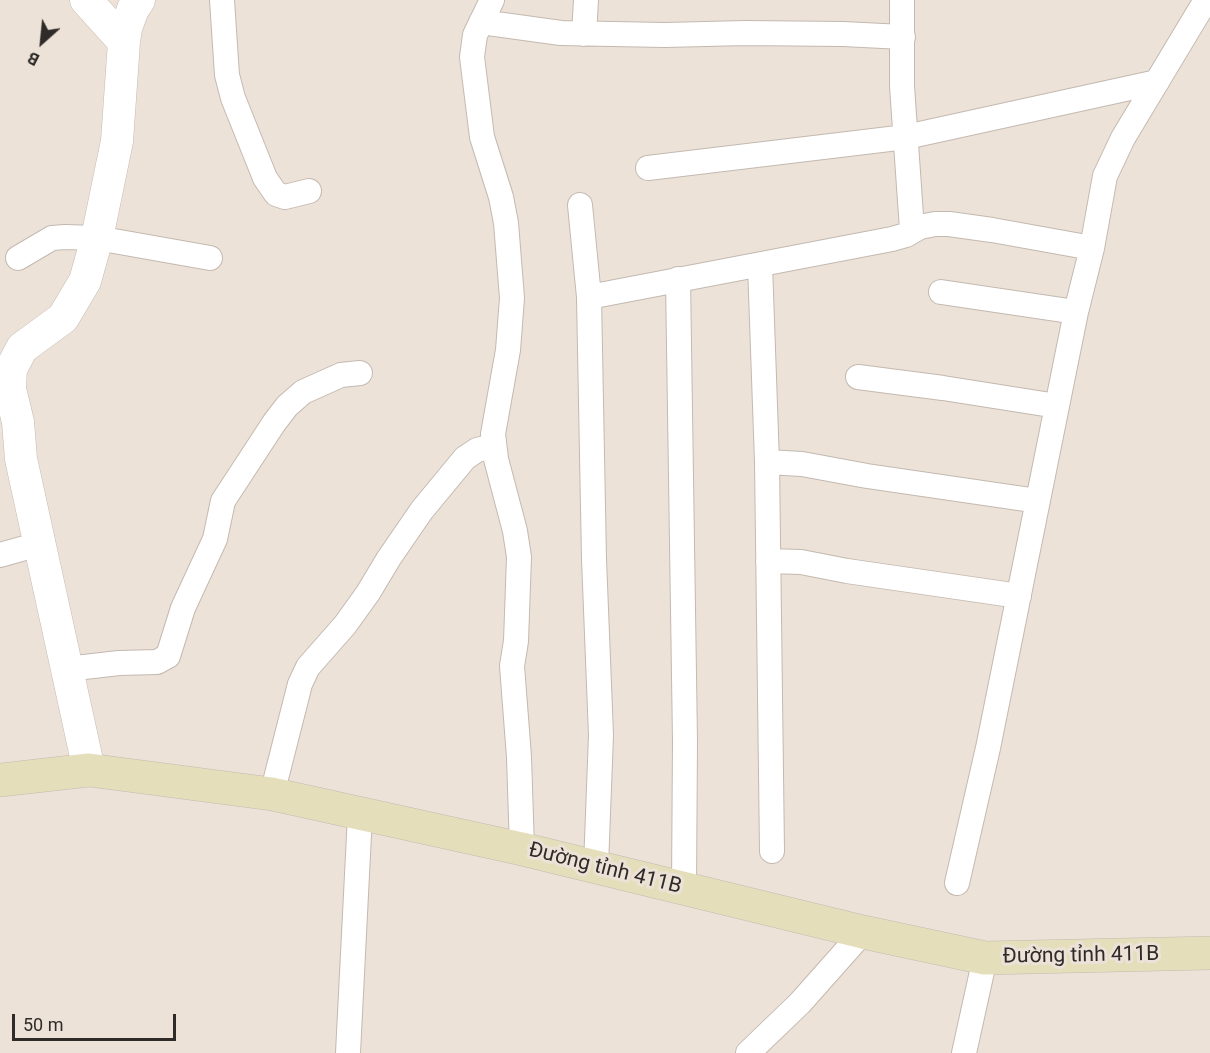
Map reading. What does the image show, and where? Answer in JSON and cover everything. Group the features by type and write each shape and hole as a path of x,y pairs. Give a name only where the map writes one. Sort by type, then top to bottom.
{"main road":[{"name":"Đường tỉnh 411B","path":"0,780 89,770 272,794 596,866 863,932 985,958 1210,953"}],"street":[{"path":"86,0 124,42"},
{"path":"89,770 21,459 18,422 5,389 11,369 22,348 63,318 85,282 97,238 117,141 126,28 139,0"},
{"path":"222,0 227,75 265,178 276,194 285,196 309,191"},
{"path":"492,0 472,46 474,81 482,137 501,197 506,223 512,298 508,351 493,434 493,446 515,531 519,557 516,641 512,666 519,758 522,849"},
{"path":"584,33 586,0"},
{"path":"902,0 902,86 912,231"},
{"path":"957,884 988,748 1105,176 1123,138 1206,0"},
{"path":"482,22 561,33 843,34 903,37"},
{"path":"648,168 906,137 1157,82"},
{"path":"580,205 589,297 600,735 596,866"},
{"path":"589,297 892,239 920,227 949,224 1092,248"},
{"path":"18,258 52,238 97,238 210,258"},
{"path":"760,265 767,462 772,851"},
{"path":"678,279 686,741 684,888"},
{"path":"941,292 1076,312"},
{"path":"67,669 119,663 157,662 168,656 183,608 215,539 224,501 274,423 287,406 303,392 341,375 360,373"},
{"path":"858,377 1057,406"},
{"path":"272,794 300,684 309,667 363,602 389,558 422,510 465,458 477,450 493,446"},
{"path":"767,462 802,464 1038,501"},
{"path":"0,555 39,544"},
{"path":"768,561 801,562 847,571 1019,596"},
{"path":"347,1053 360,815"},
{"path":"748,1053 800,1003 863,932"},
{"path":"964,1053 985,958"}]}
